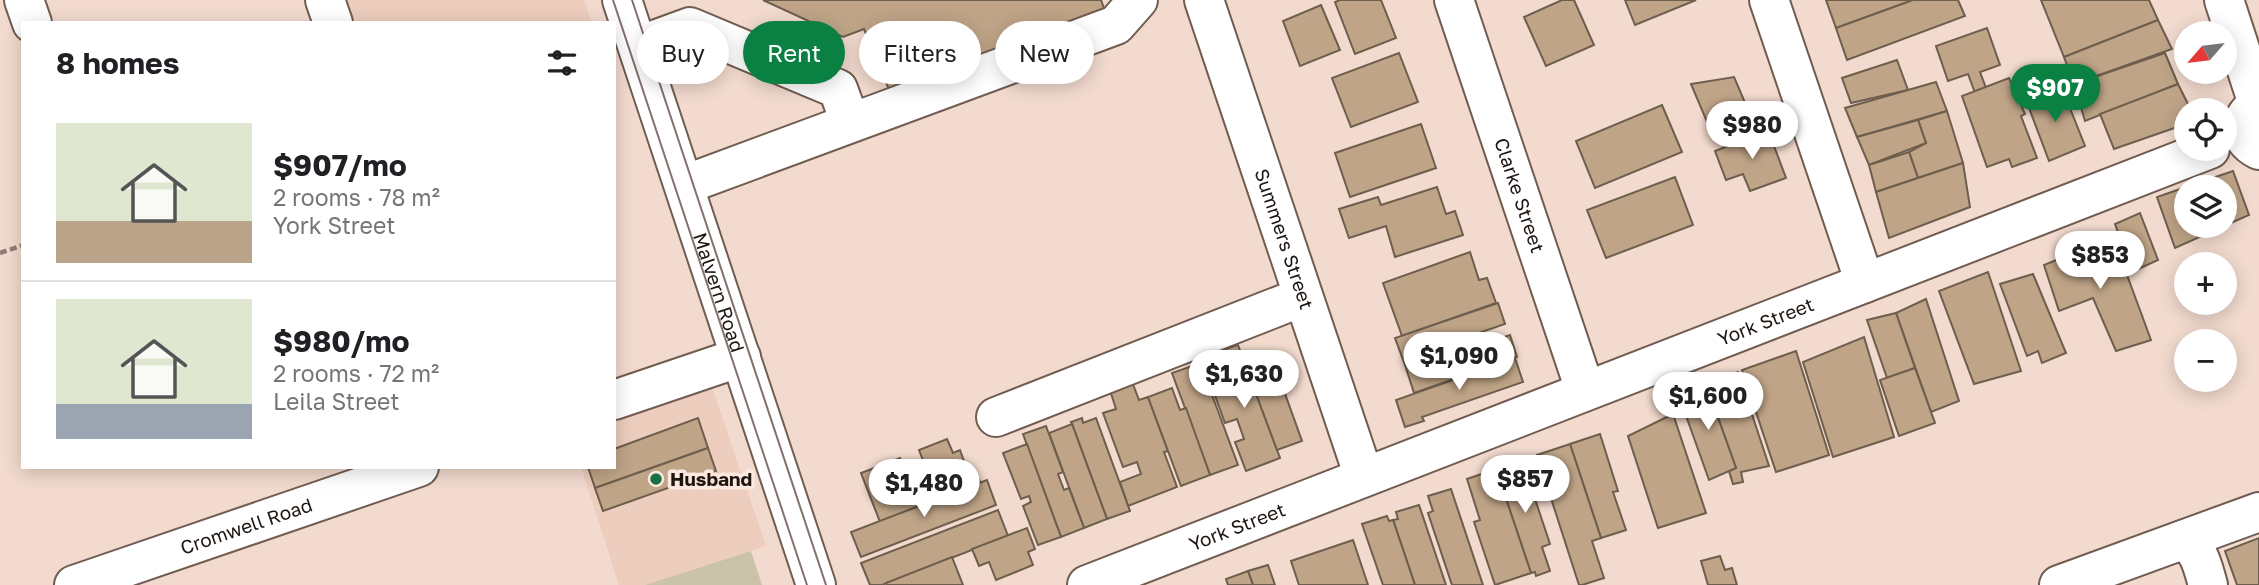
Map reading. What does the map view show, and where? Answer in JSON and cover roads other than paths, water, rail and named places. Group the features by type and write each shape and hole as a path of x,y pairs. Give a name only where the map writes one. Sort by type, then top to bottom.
{"street":[{"path":"24,0 31,21"},
{"path":"325,0 332,21"},
{"name":"Malvern Road","path":"622,0 637,43"},
{"path":"684,185 1116,25 1138,0"},
{"name":"Summers Street","path":"1204,0 1364,477"},
{"name":"Clarke Street","path":"1454,0 1586,390"},
{"path":"1769,0 1865,283"},
{"path":"2224,0 2242,131"},
{"path":"729,43 838,89 850,122"},
{"name":"Malvern Road","path":"651,84 816,585"},
{"name":"York Street","path":"1087,585 1865,283 2242,131"},
{"path":"996,418 1303,297"},
{"path":"616,399 741,357"},
{"name":"Cromwell Road","path":"74,585 413,469"},
{"path":"2059,585 2259,512"},
{"path":"2183,540 2197,552 2208,585"}],"tram line":[{"path":"613,0 807,585"},
{"path":"632,0 826,585"}],"place":[{"name":"Husband","path":"656,479"}]}
